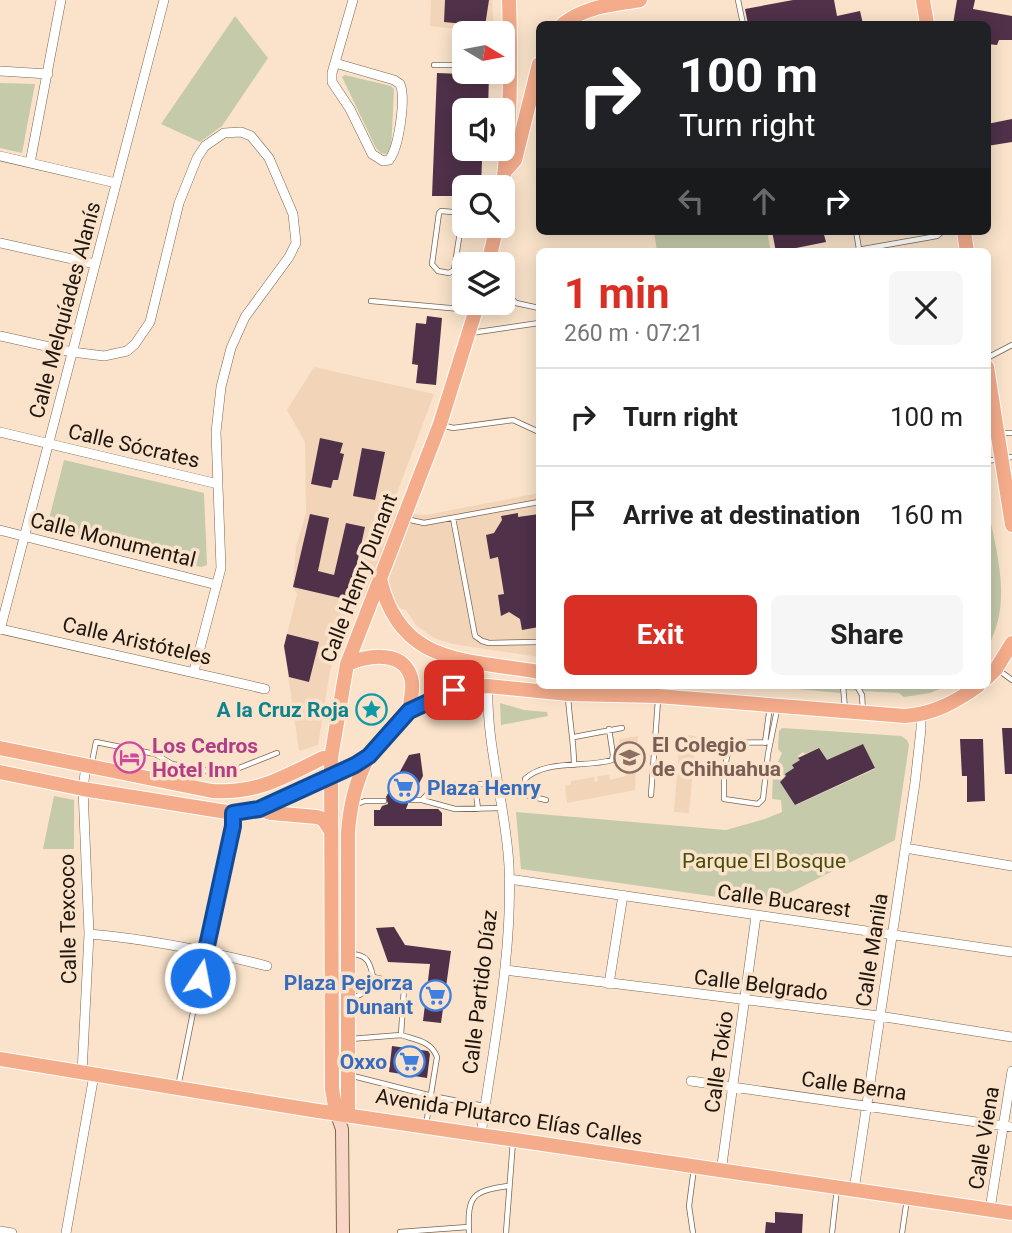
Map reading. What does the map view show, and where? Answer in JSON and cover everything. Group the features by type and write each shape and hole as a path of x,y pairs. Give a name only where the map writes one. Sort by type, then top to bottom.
{"main road":[{"path":"508,21 509,0"},
{"path":"568,21 593,8 640,0"},
{"path":"922,3 926,21"},
{"path":"505,171 515,160 536,76"},
{"path":"504,175 507,84"},
{"name":"Calle Henry Dunant","path":"342,1113 332,1089 331,758 340,692 346,664 439,424 475,315"},
{"path":"991,409 1012,526"},
{"path":"380,579 384,598 394,618 410,638 423,647 452,657 536,671"},
{"path":"992,673 1012,643"},
{"path":"346,664 378,655 390,657 401,664 409,673 412,683 409,711"},
{"path":"0,772 83,789 233,813 259,809 331,777 369,756 409,711 454,690 488,686 568,694 658,696 921,715 941,709 973,689"},
{"path":"621,689 641,695"},
{"path":"0,748 212,791 234,792 261,786 323,758 331,758"},
{"name":"Calle Henry Dunant","path":"342,1113 349,1075 348,832 350,807 369,756"},
{"path":"259,809 271,813 317,817 323,819 331,831"},
{"name":"Avenida Plutarco Elías Calles","path":"0,1059 513,1140 1012,1213"}],"street":[{"path":"30,163 61,0"},
{"name":"Calle Melquíades Alanís","path":"0,629 164,0"},
{"path":"335,63 400,84 402,96 397,148 389,160 383,161 372,154 350,109 332,82 335,63 353,0"},
{"path":"0,71 48,74"},
{"path":"0,336 72,352 104,356 127,351 144,333 154,312 177,211 197,158 214,137 224,133 241,132 251,136 269,158 293,214 296,243 289,257 245,317 231,348 217,410 221,568 194,671"},
{"path":"0,156 116,183"},
{"path":"0,243 95,264"},
{"name":"Calle Sócrates","path":"0,432 218,484"},
{"name":"Calle Monumental","path":"0,530 217,585"},
{"name":"Calle Aristóteles","path":"0,629 265,689"},
{"name":"Calle Partido Díaz","path":"481,1135 505,971 509,879 490,728 488,686"},
{"name":"Calle Manila","path":"854,1190 905,848 921,715"},
{"name":"Calle Texcoco","path":"66,1233 88,1074 89,934 83,789 88,766"},
{"path":"905,848 1012,866"},
{"name":"Calle Bucarest","path":"509,879 1012,952"},
{"path":"609,984 623,895"},
{"name":"Calle Tokio","path":"721,1171 756,916"},
{"path":"89,934 127,937 205,951 267,966"},
{"name":"Calle Belgrado","path":"505,971 879,1016 1012,1037"},
{"name":"Calle Viena","path":"990,1209 1008,1126 1012,1071"},
{"name":"Calle Berna","path":"691,1080 1008,1126"},
{"name":"Calle Henry Dunant","path":"342,1113 343,1233"},
{"path":"0,1231 12,1233"}],"lane":[{"path":"738,0 742,21"},
{"path":"434,65 452,65"},
{"path":"441,211 463,213 454,270 449,273 438,271 432,264 438,216 441,211"},
{"path":"870,248 938,235"},
{"path":"371,301 452,306"},
{"path":"515,302 536,307"},
{"path":"470,334 536,323"},
{"path":"991,356 1012,345"},
{"path":"439,424 453,428 513,420 536,431"},
{"path":"993,431 1012,433"},
{"path":"403,519 424,523 536,503"},
{"path":"453,518 475,636 489,643 536,642"},
{"path":"992,673 1012,680"},
{"path":"843,689 845,710"},
{"path":"859,689 862,695 863,712"},
{"path":"568,694 568,714 574,737 574,765"},
{"path":"651,795 658,696"},
{"path":"768,742 730,743 724,771 724,799 758,804 761,802 774,706"},
{"path":"574,737 609,729 622,729"},
{"path":"546,800 529,796 525,779 531,773 612,760 609,729"},
{"path":"88,766 96,743 155,754 172,764 213,772 229,772 277,753"},
{"path":"422,800 432,789 448,784 499,783"},
{"path":"475,785 478,809"},
{"path":"410,800 422,800 455,809 502,808"},
{"path":"350,807 365,801 384,801"},
{"path":"178,1088 233,826 233,813"},
{"path":"349,954 365,957 370,962 373,977 369,990 357,998 349,999"},
{"path":"373,977 399,983 404,988 401,1035"},
{"path":"349,1039 401,1035 433,1047 438,1057 426,1126"},
{"path":"349,1075 485,1106"},
{"path":"506,1233 513,1140"},
{"path":"693,1233 689,1206 694,1167"},
{"path":"400,1232 468,1230 474,1196 479,1192 508,1186"},
{"path":"832,1233 837,1188"},
{"path":"902,1233 907,1198"}],"shaded area":[{"path":"431,0 492,0 493,21 452,21 452,28 430,26"},
{"path":"314,367 434,394 390,512 426,515 536,494 536,657 452,644 434,638 416,625 406,610 356,595 330,671 318,745 299,751 284,646 297,594 293,587 296,547 306,513 305,442 287,410"},
{"path":"680,734 696,736 689,813 674,812"},
{"name":"El Colegio de Chihuahua","path":"638,736 635,790 567,803 565,786 571,784 571,781 594,777 595,782 598,781 597,776 609,775 610,780 626,776 619,739"}],"green space":[{"path":"235,16 268,58 222,126 200,142 161,124"},
{"path":"345,75 394,89 391,151 386,154 376,148 342,77"},
{"path":"0,83 35,84 22,153 0,148"},
{"path":"655,235 768,235 770,248 656,248"},
{"path":"64,460 204,493 207,565 201,567 47,527"},
{"path":"991,523 1001,587 999,618 991,639"},
{"path":"797,689 940,689 904,697 899,693 841,690 840,693"},
{"path":"500,703 524,710 547,712 548,716 501,725"},
{"name":"Parque El Bosque","path":"782,728 901,736 907,740 909,745 895,840 767,904 521,869 516,812 726,830 782,812 781,800 772,799 773,774 782,753 778,749 779,731","holes":["863,744 875,769 796,805 780,782 797,768 801,761 798,756 818,748 827,760"]},
{"path":"54,796 74,800 74,849 43,849"}],"building":[{"path":"445,0 489,0 486,21 444,22"},
{"path":"793,0 834,0 837,16 860,11 862,21 747,21 745,9"},
{"path":"957,0 975,0 973,9 1012,16 1012,40 999,40 997,45 991,44 991,21 954,21"},
{"path":"437,73 452,74 452,84 489,84 488,98 452,98 452,161 482,161 481,175 452,175 452,196 432,196"},
{"path":"1012,119 1012,142 991,145 991,123"},
{"path":"773,235 824,235 826,242 796,248 775,248"},
{"path":"427,316 442,318 436,385 416,383 418,365 412,364 416,323 426,324"},
{"path":"320,438 343,443 340,453 344,454 338,480 333,480 331,488 311,484"},
{"path":"362,448 385,452 375,500 353,496"},
{"path":"518,513 518,517 536,514 536,628 522,630 520,619 509,612 501,616 498,595 504,594 498,557 490,559 486,535 494,533 502,520 501,516"},
{"path":"310,514 329,518 318,571 334,575 346,523 365,527 349,600 293,587"},
{"path":"287,634 319,642 309,682 289,677 284,646"},
{"path":"1002,728 1012,728 1012,774 1005,774"},
{"path":"960,739 983,739 985,801 967,802 967,776 962,776"},
{"path":"863,744 875,768 795,805 780,782 785,774 794,768 792,765 800,760 798,758 819,748 827,760"},
{"name":"Plaza Henry","path":"420,753 423,776 413,795 406,798 406,809 438,809 442,813 442,826 374,826 374,810 380,810 388,804 386,797 409,755"},
{"name":"Plaza Pejorza Dunant","path":"394,927 405,945 451,951 441,1023 423,1021 430,964 388,962 376,928"},
{"name":"Oxxo","path":"392,1046 428,1051 430,1054 427,1078 389,1072"},
{"path":"775,1212 803,1214 802,1233 765,1233 766,1222 775,1223"}],"place":[{"name":"A la Cruz Roja","path":"372,710"},
{"name":"El Colegio de Chihuahua","path":"629,757"},
{"name":"Los Cedros Hotel Inn","path":"129,758"},
{"name":"Plaza Henry","path":"404,788"},
{"name":"Plaza Pejorza Dunant","path":"436,995"},
{"name":"Oxxo","path":"410,1062"}],"route":[{"path":"200,978 233,826 233,813 259,809 355,765 369,756 409,711 454,690"}]}
